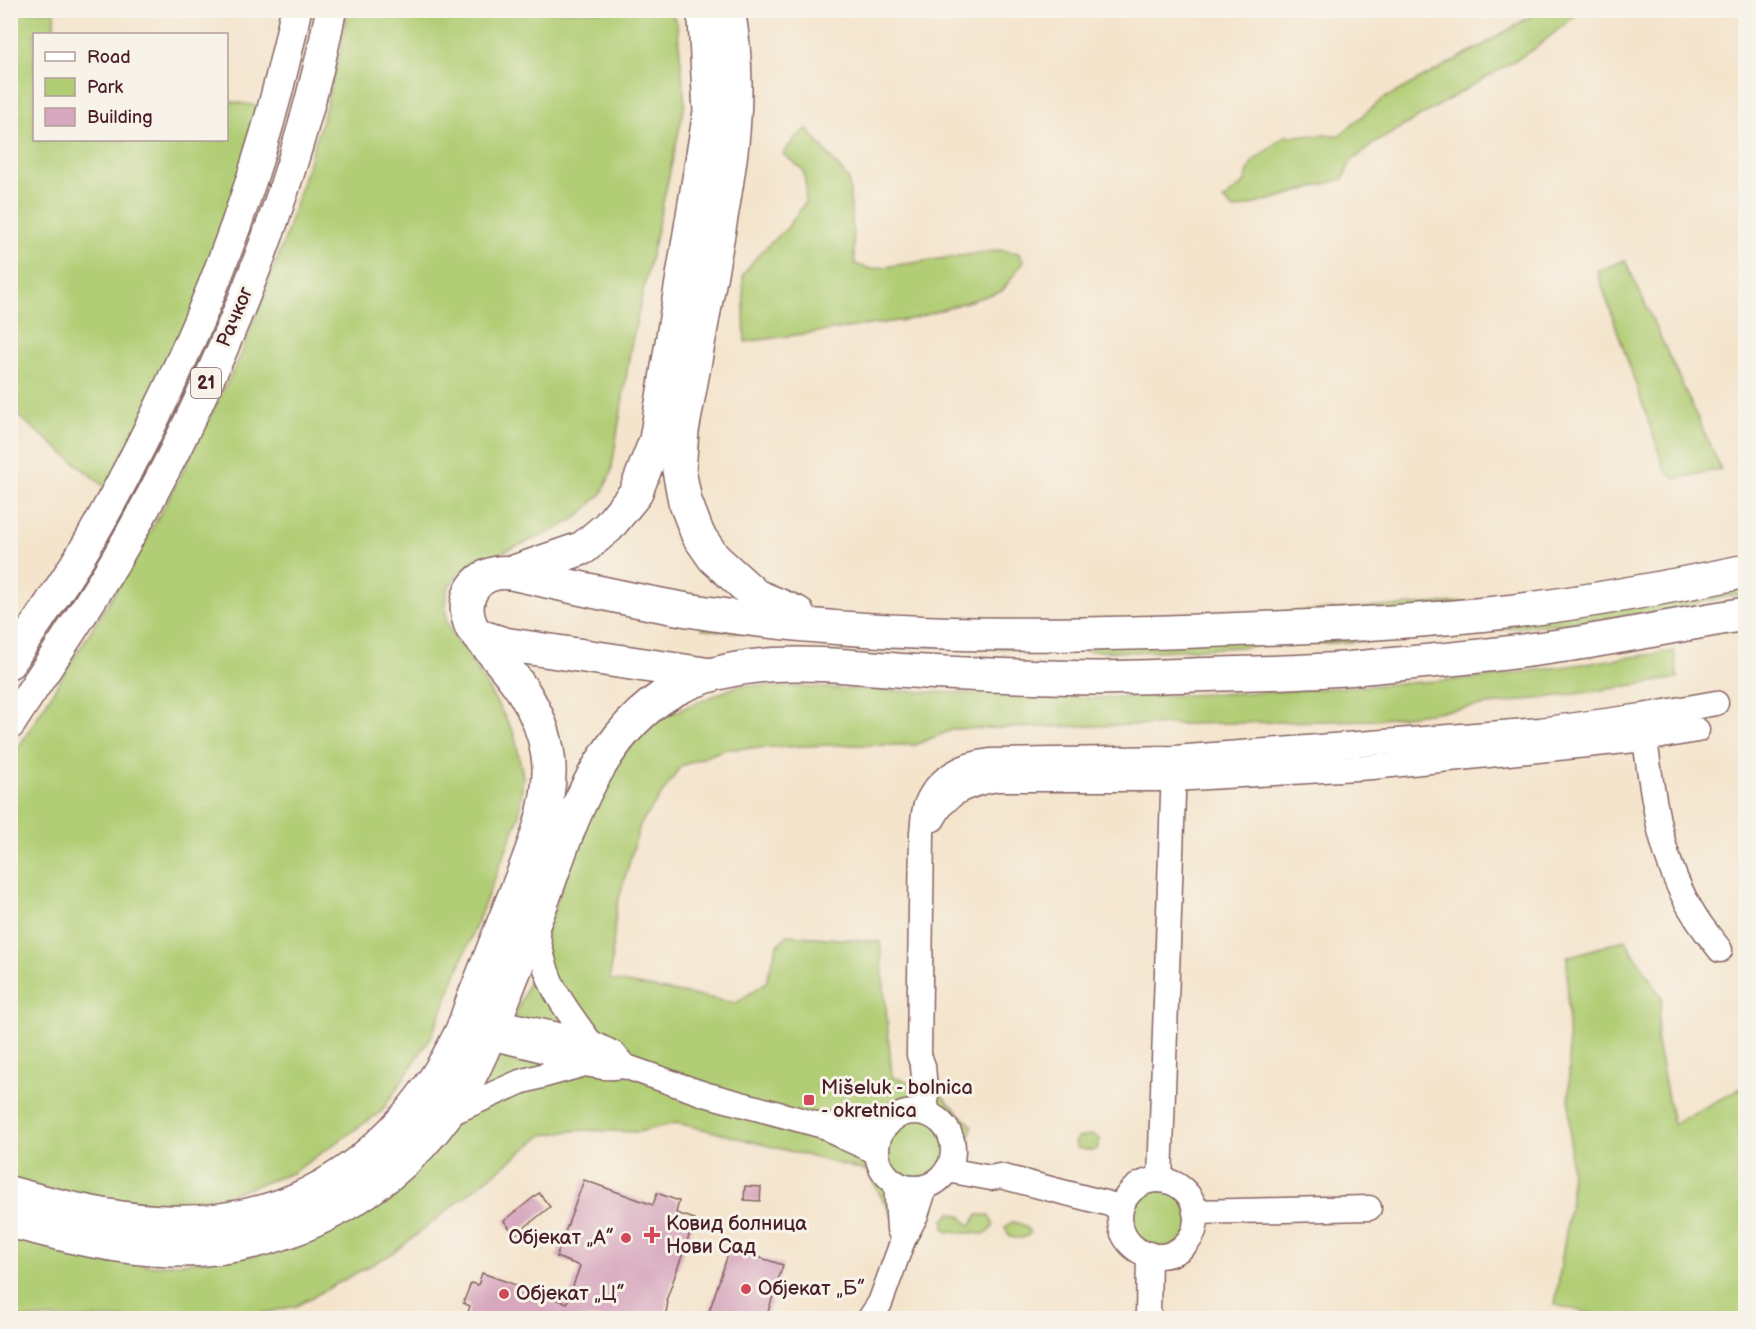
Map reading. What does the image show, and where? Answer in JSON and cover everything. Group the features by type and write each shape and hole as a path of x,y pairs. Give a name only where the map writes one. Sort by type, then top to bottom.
{"highway":[{"path":"511,573 583,548 608,527 635,494 656,440 710,112 705,20 702,10"},
{"path":"728,10 732,31 736,102 732,151 682,431 679,470 685,501 698,535 714,558 756,596 792,612 835,626"},
{"path":"10,1221 87,1240 152,1249 199,1249 266,1238 295,1229 333,1212 373,1187 423,1143 444,1116 468,1078 478,1026 545,806 549,786 547,744 537,712 514,676 472,628 467,612 466,604 472,589 486,576 495,573 511,573 688,610 780,622 946,632 1071,635 1354,626 1489,614 1652,590 1746,572"},
{"path":"10,1193 103,1216 162,1223 220,1221 297,1200 328,1184 364,1159 414,1107 478,1026 535,922 555,865 583,799 605,756 618,737 656,702 692,682 711,675 759,666 792,664 926,672 1095,678 1332,670 1575,644 1746,614"},
{"path":"479,636 514,646 711,675"}],"main road":[{"name":"Рачког","path":"10,663 87,545 130,467 189,344 230,242 254,169 274,106 296,10"},
{"name":"Рачког","path":"10,724 128,538 172,455 218,357 250,281 286,178 322,56 331,10"}],"street":[{"path":"1644,728 1716,703"},
{"path":"1644,728 1660,834 1666,857 1694,916 1720,950"},
{"path":"827,1127 842,1123 907,1117 941,1123 948,1130 950,1160 934,1183 925,1187 905,1187 896,1183 883,1170 877,1152 882,1133 907,1117 923,1066 919,1055 922,843 925,807 932,792 952,772 976,763 1174,768 1540,730 1644,728 1697,730"},
{"path":"1160,1180 1174,768"},
{"path":"535,922 542,955 552,984 588,1053"},
{"path":"478,1026 530,1047 588,1053 612,1068 624,1066 722,1099 827,1127 877,1152"},
{"path":"444,1116 588,1053"},
{"path":"950,1160 992,1178 1000,1176 1121,1207"},
{"path":"1160,1180 1173,1183 1184,1190 1195,1212 1195,1224 1191,1236 1183,1245 1167,1254 1149,1254 1138,1250 1128,1242 1122,1231 1121,1207 1127,1195 1136,1186 1148,1181 1160,1180"},
{"path":"896,1183 903,1240"},
{"path":"870,1318 883,1294 903,1240 916,1215 925,1187"},
{"path":"1195,1212 1369,1208"},
{"path":"1148,1318 1149,1254"}],"green space":[{"path":"1541,10 1581,11 1533,50 1373,144 1350,163 1343,179 1234,210 1223,200 1244,183 1252,162 1285,136 1340,135 1381,100 1483,45"},
{"path":"10,11 55,11 53,33 33,33 33,141 228,141 228,101 264,107 238,227 111,492 11,410"},
{"path":"347,11 669,11 677,23 685,104 631,346 611,473 602,493 578,517 551,532 471,565 459,573 448,588 445,602 447,622 455,639 466,650 514,733 523,776 519,817 432,1035 382,1111 292,1173 217,1199 108,1205 11,1181 10,761 131,566 176,485 241,355 285,238 324,114 340,52"},
{"path":"807,129 849,180 855,264 871,269 1000,250 1018,253 1024,261 1002,291 912,319 745,342 743,275 759,254 787,228 805,203 806,187 803,170 783,154 794,139"},
{"path":"1625,260 1721,469 1675,479 1665,470 1597,271"},
{"path":"1746,585 1745,593 1643,614 1412,639 1134,652 860,644 702,629 704,621 862,638"},
{"path":"1674,651 1678,678 1375,720 954,729 915,745 726,749 681,766 640,825 616,909 610,980 736,1003 766,982 777,946 787,935 880,942 892,1077 936,1090 972,1126 963,1175 893,1218 867,1171 703,1129 676,1123 638,1132 579,1130 543,1135 393,1253 296,1306 240,1318 11,1318 10,1236 151,1266 257,1255 434,1152 489,1079 524,994 588,814 620,757 658,719 740,685 1096,698 1272,692 1483,678"},
{"path":"1625,940 1662,998 1656,1038 1673,1124 1745,1086 1745,1318 1611,1318 1555,1305 1571,1197 1567,957"},
{"path":"1090,1135 1100,1140 1097,1149 1093,1151 1077,1148 1075,1144 1077,1138"},
{"path":"1158,1184 1170,1187 1181,1194 1188,1205 1191,1217 1188,1229 1181,1240 1170,1247 1158,1250 1146,1247 1135,1240 1128,1229 1125,1217 1128,1205 1135,1194 1146,1187"},
{"path":"951,1213 961,1216 970,1226 978,1215 989,1215 994,1225 989,1232 983,1234 948,1232 944,1228 944,1220"},
{"path":"1012,1222 1027,1228 1030,1233 1021,1238 1010,1237 1005,1227"}],"building":[{"path":"584,1180 653,1205 657,1193 679,1201 676,1213 695,1219 666,1301 668,1302 665,1318 466,1318 470,1306 463,1303 471,1283 478,1285 482,1273 567,1303 580,1266 556,1257"},
{"path":"745,1186 761,1187 760,1201 744,1200"},
{"path":"539,1193 550,1207 515,1235 504,1221"},
{"name":"Објекат „Б”","path":"730,1248 783,1265 766,1318 707,1318"}],"place":[{"name":"Mišeluk - bolnica - okretnica","path":"809,1100"},
{"name":"Ковид болница Нови Сад","path":"652,1235"},
{"name":"Објекат „А”","path":"626,1238"},
{"name":"Објекат „Б”","path":"746,1289"},
{"name":"Објекат „Ц”","path":"504,1294"}]}
